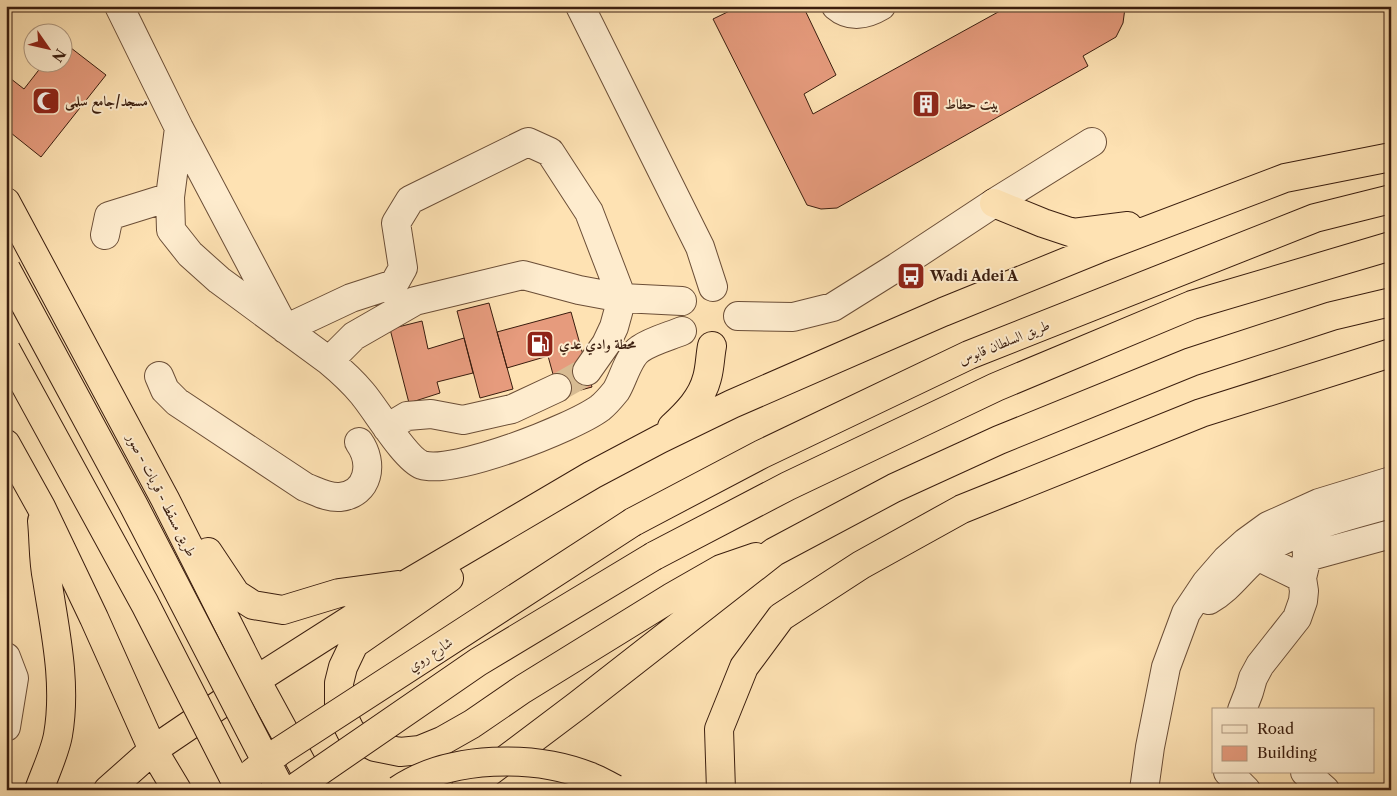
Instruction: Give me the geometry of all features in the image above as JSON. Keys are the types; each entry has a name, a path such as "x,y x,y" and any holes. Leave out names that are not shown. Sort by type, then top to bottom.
{"highway":[{"path":"108,790 153,750 256,680 405,585 592,475 660,439 732,404 943,312 1098,249 1285,178 1391,157"},
{"name":"طريق السلطان قابوس","path":"633,522 762,454 968,355 1315,218 1391,199"},
{"name":"طريق مسقط - قريات - صور","path":"6,202 165,499 256,680 316,790"},
{"path":"994,203 1073,233 1112,229 1186,216"},
{"path":"292,790 478,662 654,556 788,486 996,387 1192,305 1391,246"},
{"path":"6,269 134,506 281,790"},
{"path":"465,790 774,552 894,488 1008,436 1191,362 1332,316 1391,302"},
{"path":"660,439 688,412 696,401 708,378 712,346"},
{"path":"6,350 145,604 240,790"},
{"path":"721,790 718,729 744,668 781,617 861,564 962,509 1192,417 1391,353"},
{"path":"6,444 41,507 94,618 153,750 177,790"},
{"path":"165,499 186,520 236,594 253,606 283,610 339,593 405,585"},
{"path":"39,790 58,737 62,693 57,641 46,578 41,507"},
{"path":"524,516 496,549 447,579 354,644 343,667 339,683 339,708 351,732 375,747 400,752 420,750 442,741 472,724 522,688 720,569 740,561 774,552"},
{"name":"شارع روي","path":"230,790 280,751 633,522"},
{"path":"484,790 534,738"},
{"path":"398,790 434,772 469,763 500,761 559,766 592,777 615,790"}],"street":[{"path":"119,6 180,128 285,329"},
{"path":"580,6 700,247 712,286"},
{"path":"836,6 847,13 858,15 869,13 880,6"},
{"path":"180,128 170,197 171,230 190,254 219,280 329,362 361,392 404,450 421,465 446,467 516,447 546,435 600,408 615,391 639,349 682,331"},
{"path":"285,329 351,298 394,284 403,268 396,223 410,200 528,142 550,152 589,212 622,298 614,327 606,344 587,371"},
{"path":"738,316 794,317 833,307 1092,142"},
{"path":"105,235 109,216 170,197"},
{"path":"329,362 354,336 415,301 523,275 579,290 622,298 682,301"},
{"path":"712,286 722,289 734,302 738,316 737,325 733,333 720,344 705,346 692,341 682,331 678,313 682,301 692,291 712,286"},
{"path":"159,376 165,390 177,402 305,487 328,496 339,497 349,494 358,489 364,480 368,471 368,460 365,450 359,442"},
{"path":"463,420 512,409 557,388"},
{"path":"530,401 546,435"},
{"path":"387,428 407,416 431,414 463,420 516,447"},
{"path":"1247,704 1253,678 1260,664 1297,618 1303,601 1305,556 1351,515 1390,489"},
{"path":"1144,790 1150,747 1166,667 1186,613 1206,583 1226,560 1268,526 1319,503 1390,489"},
{"path":"1257,556 1305,556 1391,534"},
{"path":"1186,613 1219,595 1257,556 1266,550 1305,556"},
{"path":"6,727 10,668"},
{"path":"1222,790 1223,774"},
{"path":"1230,774 1246,790"},
{"path":"1307,774 1326,790"}],"building":[{"name":"بيت حطاط","path":"740,6 803,6 836,75 804,94 813,114 1009,6 1125,6 1125,8 1123,23 1116,37 1083,56 1088,66 837,208 821,209 807,205 713,19"},
{"name":"مسجد/جامع سلمى","path":"72,49 106,75 41,157 6,129 6,119 9,115 6,113 6,75 24,89 37,72 72,72"},
{"path":"489,303 513,389 480,398 457,311"},
{"name":"محطة وادي عدي","path":"571,312 592,387 559,396 548,356 507,368 497,332"},
{"path":"422,321 428,349 464,338 473,373 437,382 440,393 409,403 390,329"}],"tunnel":[{"path":"557,388 587,371"}],"place":[{"name":"مسجد/جامع سلمى","path":"46,101"},
{"name":"بيت حطاط","path":"926,104"},
{"name":"Wadi Adei A","path":"911,276"},
{"name":"محطة وادي عدي","path":"540,344"}]}
